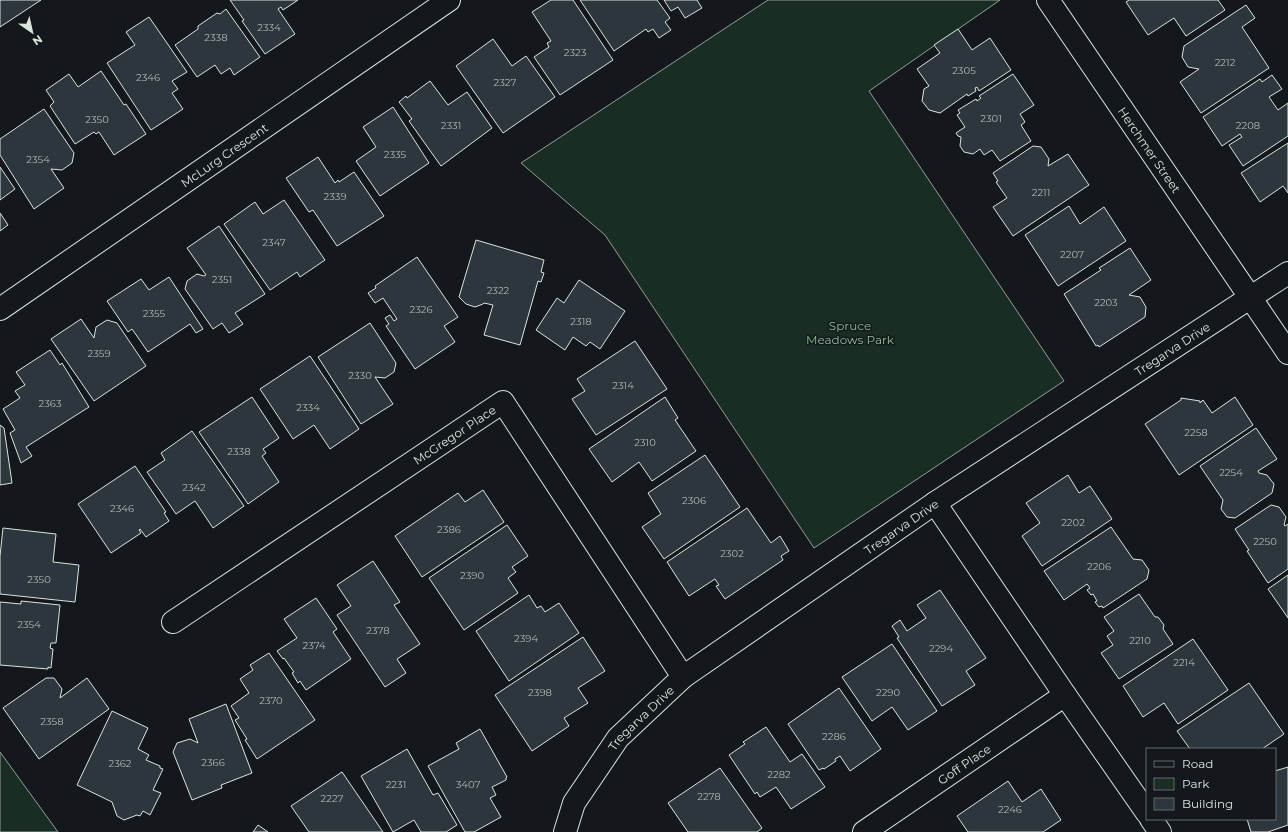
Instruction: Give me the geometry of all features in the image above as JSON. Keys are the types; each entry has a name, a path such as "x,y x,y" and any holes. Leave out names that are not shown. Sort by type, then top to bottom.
{"street":[{"name":"McLurg Crescent","path":"0,309 449,0"},
{"name":"Herchmer Street","path":"1048,0 1288,353"},
{"name":"Tregarva Drive","path":"565,832 574,803 618,738 683,677 935,503 1252,298 1288,273"},
{"name":"McGregor Place","path":"173,622 503,402 683,677"},
{"path":"935,503 1146,812"},
{"name":"Goff Place","path":"864,832 1065,695"},
{"path":"1152,820 1160,832"}],"green space":[{"name":"Spruce Meadows Park","path":"768,0 1000,0 869,91 1064,381 814,548 605,235 521,163"},
{"path":"0,752 58,832 0,832"}],"building":[{"path":"0,0 41,0 0,27"},
{"path":"230,0 298,0 283,10 281,7 278,9 295,34 265,54 242,21 244,20"},
{"path":"551,0 573,0 613,60 560,95 534,57 549,47 547,43 551,41 532,12"},
{"path":"580,0 657,0 670,18 665,22 671,30 659,38 653,29 648,32 646,29 614,51"},
{"path":"664,0 697,0 702,8 685,18 678,7 671,11"},
{"path":"1129,0 1218,0 1225,10 1186,36 1174,18 1148,35 1126,2"},
{"path":"1246,5 1255,18 1242,27 1269,68 1201,113 1180,82 1199,69 1188,67 1182,57 1184,46"},
{"path":"226,9 260,57 234,75 230,68 221,74 215,65 197,77 175,45 198,29 198,26 217,13 220,14"},
{"path":"149,17 187,72 172,81 178,89 172,93 183,109 151,130 107,63 135,45 126,32"},
{"path":"958,29 972,50 990,38 1011,70 979,91 977,87 975,88 976,91 968,96 967,94 940,113 929,110 922,101 924,89 929,86 917,69 940,53 934,45"},
{"path":"493,39 512,66 526,56 555,97 503,133 456,66"},
{"path":"101,71 146,134 114,155 99,132 96,134 94,132 75,144 50,106 54,102 46,90 69,74 78,87"},
{"path":"1013,74 1034,105 1020,114 1025,122 1021,125 1031,141 1000,161 992,150 984,155 980,149 973,154 964,152 960,146 961,137 956,133 965,127 957,115 960,113 958,110 976,99 977,101 981,98 979,96"},
{"path":"1272,75 1282,89 1269,97 1278,110 1288,103 1288,136 1243,166 1229,145 1242,137 1240,134 1222,146 1203,117 1260,79 1262,82"},
{"path":"430,81 448,105 467,92 492,128 441,166 409,121 412,119 399,102"},
{"path":"393,107 429,163 380,196 356,161 376,147 363,127"},
{"path":"44,109 74,153 72,163 62,170 51,169 64,188 34,209 0,155 0,139"},
{"path":"1288,143 1288,193 1283,186 1260,202 1241,173"},
{"path":"1033,146 1041,147 1049,159 1048,166 1068,154 1089,185 1013,236 993,207 1007,198 996,182 998,181 993,173"},
{"path":"318,157 335,183 354,172 384,216 337,246 313,210 309,212 286,178"},
{"path":"0,167 15,189 0,200"},
{"path":"284,200 325,260 300,277 297,272 270,290 224,224 255,202 263,214"},
{"path":"1069,206 1080,224 1104,207 1126,241 1058,286 1025,235"},
{"path":"0,213 8,225 0,231"},
{"path":"219,226 265,294 235,313 243,324 229,333 222,323 213,329 185,289 187,281 197,274 204,276 206,275 187,248"},
{"path":"476,240 544,260 541,272 544,273 541,282 538,281 520,345 484,335 493,305 484,303 475,307 466,304 459,297"},
{"path":"1130,248 1151,280 1129,295 1140,297 1146,307 1145,317 1099,347 1098,345 1096,346 1064,294 1101,270 1099,268"},
{"path":"417,257 458,317 444,326 455,342 415,369 386,326 389,324 385,318 390,315 394,321 397,319 383,298 375,303 368,293 376,288 375,286"},
{"path":"169,277 203,329 196,333 190,324 148,352 132,329 128,332 107,301 141,279 149,290"},
{"path":"579,280 625,311 600,349 590,342 586,346 573,337 565,350 536,330 557,298 564,303"},
{"path":"81,319 94,338 96,327 107,320 117,323 146,366 94,401 51,339"},
{"path":"370,323 396,363 394,372 385,378 375,377 393,404 361,424 318,357"},
{"path":"635,341 667,389 596,435 572,399 585,391 577,379"},
{"path":"50,350 60,365 62,363 89,407 26,447 32,456 21,463 10,433 15,430 3,409 20,398 15,391 25,385 16,372"},
{"path":"310,356 359,429 330,449 314,425 293,439 260,389"},
{"path":"252,397 279,438 263,449 266,453 262,456 279,482 248,504 199,432"},
{"path":"665,397 678,418 675,420 696,451 652,481 639,462 612,482 589,449"},
{"path":"1235,397 1253,425 1179,475 1145,424 1181,400 1181,398 1200,401 1200,403 1203,400 1212,413"},
{"path":"0,425 4,428 12,483 0,485"},
{"path":"1256,428 1277,459 1258,471 1259,473 1267,475 1274,484 1272,493 1235,518 1227,517 1221,509 1223,500 1200,466"},
{"path":"192,431 244,506 213,528 195,501 176,514 147,472 165,460 161,453"},
{"path":"705,455 740,507 664,559 642,527 661,514 648,493"},
{"path":"135,466 166,512 164,513 169,521 146,537 140,529 139,530 141,533 111,553 78,504"},
{"path":"1068,475 1079,493 1090,486 1112,519 1042,566 1022,536 1040,523 1026,503"},
{"path":"483,490 504,522 422,577 395,536 458,493 465,502"},
{"path":"1271,505 1279,507 1286,517 1284,525 1285,526 1288,524 1288,569 1268,583 1247,551 1249,550 1235,529"},
{"path":"747,508 771,543 780,536 789,551 781,556 783,560 725,599 716,586 719,585 715,579 689,596 667,562"},
{"path":"507,525 528,556 512,567 516,572 508,578 518,593 464,630 429,578"},
{"path":"1111,527 1133,559 1142,560 1149,570 1147,579 1103,608 1102,606 1099,607 1095,602 1097,601 1093,594 1091,595 1087,590 1090,588 1087,584 1064,600 1044,571"},
{"path":"3,528 56,534 53,562 79,565 75,602 0,594 0,556"},
{"path":"373,561 400,602 394,605 420,644 397,659 406,673 385,687 337,615 351,606 337,585"},
{"path":"1288,575 1288,618 1268,589"},
{"path":"940,590 986,658 966,671 975,685 942,706 897,638 899,637 892,626 900,620 907,631 926,618 917,605"},
{"path":"1139,594 1155,617 1158,617 1164,625 1163,629 1173,644 1119,679 1101,653 1113,645 1107,636 1114,631 1104,617"},
{"path":"529,595 537,608 541,606 545,612 559,603 579,633 509,681 476,631"},
{"path":"316,598 337,629 333,632 351,659 306,690 300,681 298,683 292,673 294,672 277,651 297,638 284,619"},
{"path":"21,601 60,605 56,643 51,643 50,648 53,649 51,668 0,665 0,602 21,604"},
{"path":"583,637 605,671 578,688 588,703 564,718 569,726 532,751 495,695"},
{"path":"1193,639 1228,690 1178,724 1164,703 1143,717 1123,686"},
{"path":"892,644 937,711 908,730 892,707 872,721 842,677"},
{"path":"269,653 315,720 257,759 235,720 239,718 231,706 249,693 240,679 253,670 250,665"},
{"path":"46,678 54,678 62,689 60,698 87,678 109,709 39,759 3,708"},
{"path":"1249,683 1284,734 1263,748 1189,748 1177,731"},
{"path":"839,688 881,749 850,771 840,756 835,759 836,761 824,769 819,770 788,724"},
{"path":"226,704 252,773 221,785 222,788 192,800 173,752 177,743 190,739 198,743 189,719"},
{"path":"112,711 148,728 138,749 149,755 146,760 160,766 160,768 163,769 153,790 161,793 150,815 143,811 140,816 137,815 124,820 117,816 112,802 77,785"},
{"path":"766,727 790,762 802,754 825,787 791,809 776,787 760,797 757,792 755,794 729,755 745,744 743,742"},
{"path":"480,729 507,777 506,780 492,787 496,795 490,798 501,817 474,832 465,832 428,766 459,749 456,743"},
{"path":"407,749 433,795 438,793 457,825 446,832 421,832 414,820 393,832 361,776"},
{"path":"1288,767 1288,825 1268,832 1251,832 1247,820 1276,820 1276,771"},
{"path":"720,768 762,828 757,832 688,832 668,803"},
{"path":"342,772 383,832 309,832 291,806"},
{"path":"1008,781 1022,802 1041,789 1061,820 1043,832 968,832 957,816"},
{"path":"258,825 268,832 253,832"}]}
